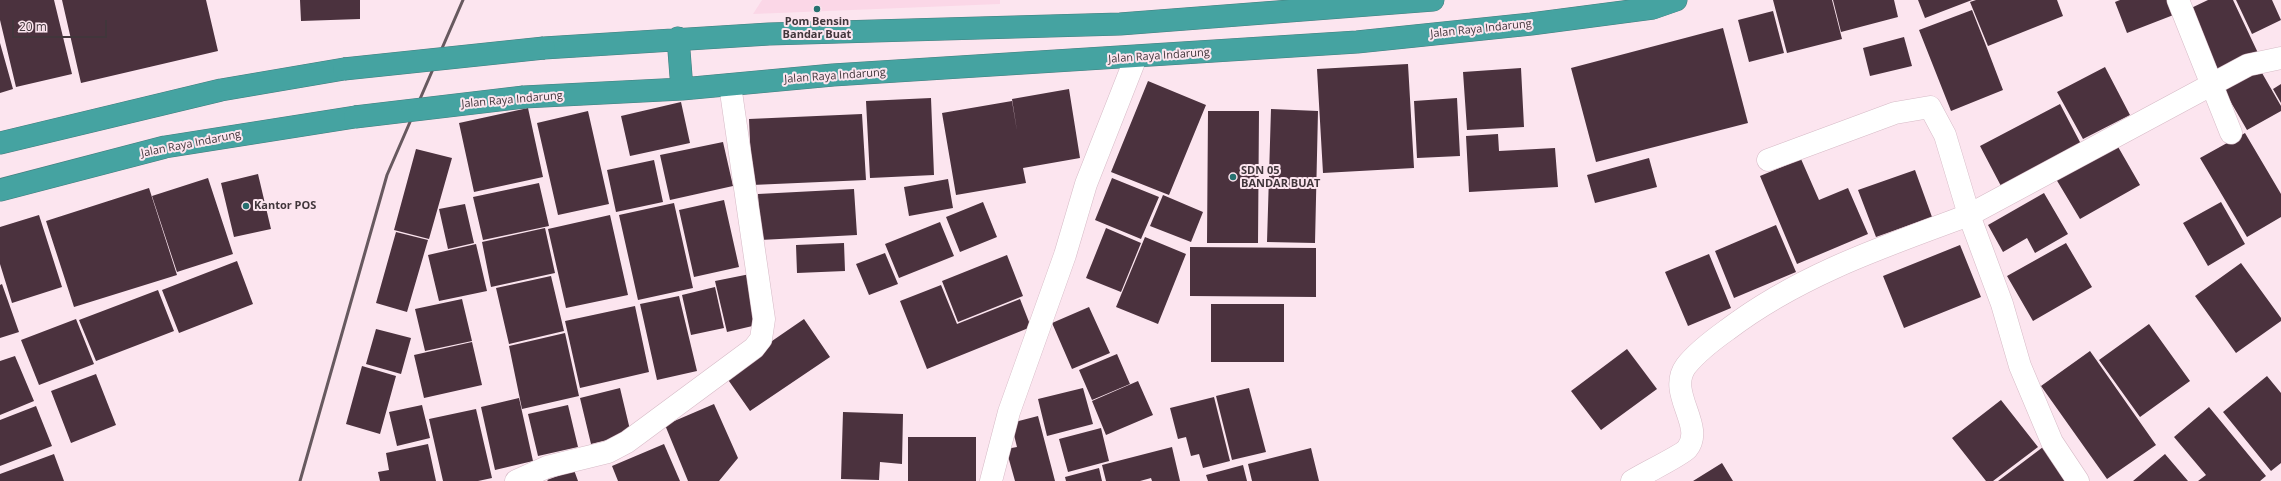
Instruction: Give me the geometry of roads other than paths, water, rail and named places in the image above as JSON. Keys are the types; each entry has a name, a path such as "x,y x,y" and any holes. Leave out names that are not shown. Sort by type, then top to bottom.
{"highway":[{"path":"0,142 221,90 344,70 544,48 678,38 769,34 1120,24 1433,0"},
{"name":"Jalan Raya Indarung","path":"0,190 166,147 354,117 524,97 682,89 833,75 1136,57 1400,38 1653,8 1676,0"},
{"path":"678,38 682,89"}],"street":[{"path":"2178,0 2231,133"},
{"path":"991,481 1009,412 1065,255 1086,184 1136,57"},
{"path":"1632,481 1686,450 1693,439 1691,425 1679,387 1686,367 1713,340 1740,319 1796,284 1883,247 1968,215 2248,65 2281,58"},
{"path":"516,481 547,467 608,452 627,442 754,348 761,339 764,319 730,85"},
{"path":"1768,160 1895,113 1930,107 1945,135 1968,215 2002,304 2020,366 2052,442 2078,481"}],"railway":[{"path":"300,481 387,175 463,0"}],"place":[{"name":"Pom Bensin Bandar Buat","path":"817,9"},
{"name":"SDN 05 BANDAR BUAT","path":"1233,177"},
{"name":"Kantor POS","path":"246,206"}]}
